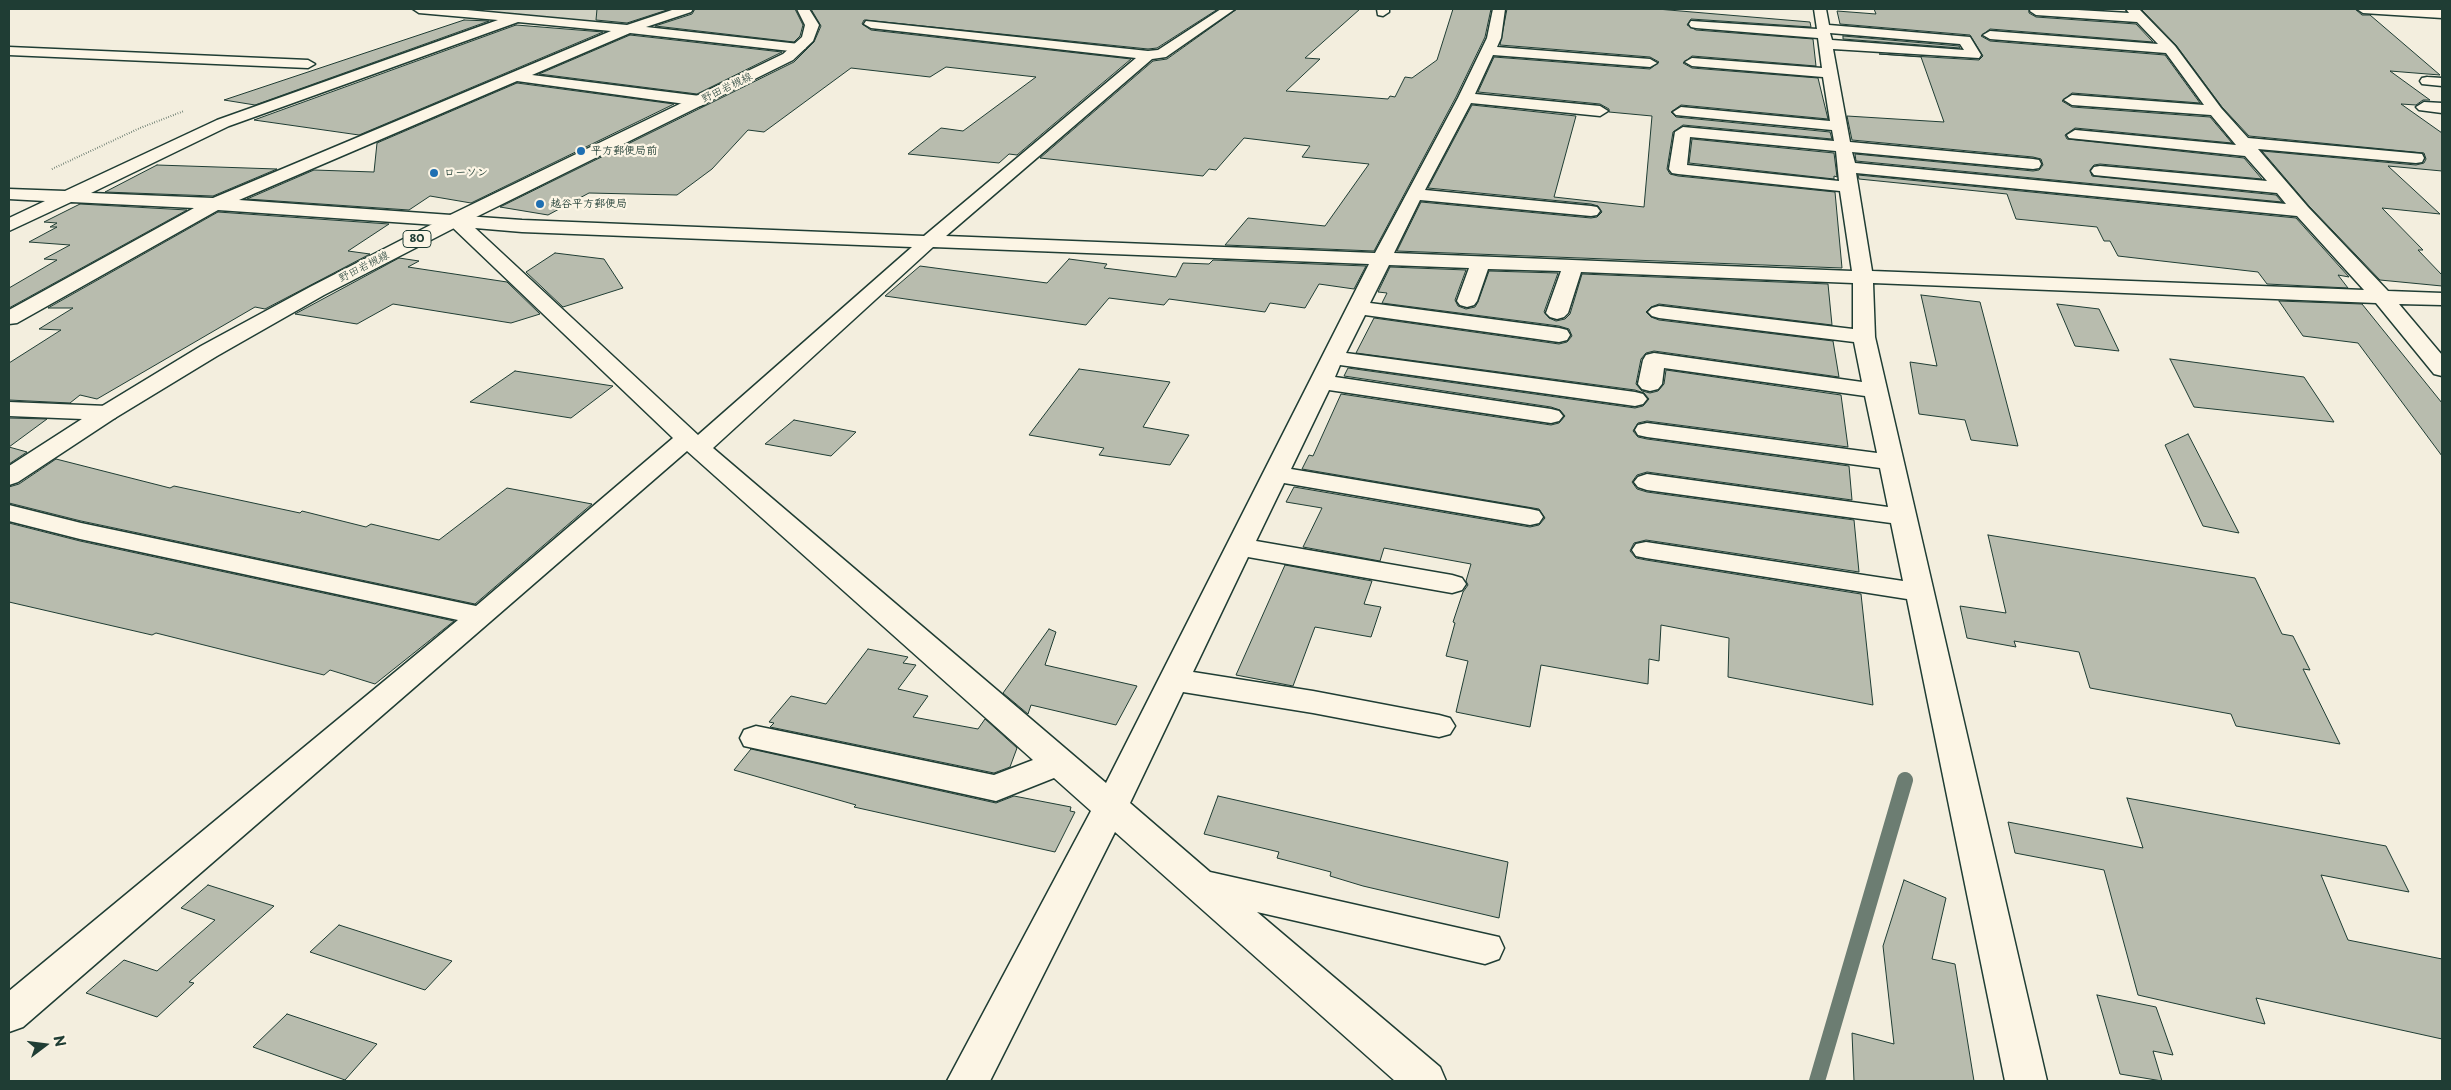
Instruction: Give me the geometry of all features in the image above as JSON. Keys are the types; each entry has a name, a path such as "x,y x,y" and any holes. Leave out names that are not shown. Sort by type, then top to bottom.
{"street":[{"path":"419,9 799,48"},
{"path":"9,318 215,204 628,29 687,9"},
{"name":"野田岩槻線","path":"9,477 107,413 309,295 455,220 507,190 777,64 799,48 808,38 812,25 803,9"},
{"path":"871,24 1161,54 1230,9"},
{"path":"968,1081 1110,808 1335,358 1414,194 1466,98 1494,38 1499,9"},
{"path":"2363,9 2442,14"},
{"path":"2036,11 2137,13 2170,49 2216,111 2302,211 2382,297 2442,369"},
{"path":"9,225 223,123 515,19"},
{"path":"1696,24 1823,35 1974,55 1965,40 1823,35"},
{"path":"1823,35 1964,27"},
{"path":"1990,34 2170,49"},
{"path":"1823,35 1834,106 1847,167 1848,187 1863,277 1864,337 2026,1081"},
{"path":"1487,50 1650,63"},
{"path":"9,51 308,64"},
{"path":"9,1015 482,616 693,442 1148,54"},
{"path":"1692,62 1830,73"},
{"path":"516,76 700,101"},
{"path":"1466,98 1600,111"},
{"path":"2072,100 2216,111"},
{"path":"1816,104 1834,106"},
{"path":"2424,107 2442,108"},
{"path":"1681,112 1838,126"},
{"path":"1848,187 1678,169 1683,132 2033,164"},
{"path":"2074,135 2416,158"},
{"path":"1771,140 1774,179"},
{"path":"1847,167 2302,211"},
{"path":"2100,171 2282,188"},
{"path":"9,194 351,211 522,226 927,243 2442,299"},
{"path":"1414,194 1591,212"},
{"path":"455,220 693,442 1425,1081"},
{"path":"1467,302 1480,264"},
{"path":"1557,313 1574,267"},
{"path":"1359,308 1558,335"},
{"path":"1659,312 1864,337"},
{"path":"1335,358 1642,392 1654,360 1876,391"},
{"path":"1322,382 1551,416"},
{"path":"9,409 107,413"},
{"path":"1647,430 1891,462"},
{"path":"1277,474 1530,517"},
{"path":"1647,482 1903,517"},
{"path":"9,513 90,533 482,616"},
{"path":"1241,547 1452,584"},
{"path":"1646,550 1919,592"},
{"path":"1174,680 1312,702 1438,726"},
{"path":"756,738 996,788 1058,762"},
{"path":"1196,883 1485,948"}],"shaded area":[{"path":"492,9 678,9 633,24 619,26 479,13"}],"building":[{"path":"597,9 670,9 627,23 596,20"},
{"path":"695,9 795,9 803,25 800,36 794,42 655,26 692,14"},
{"path":"811,9 1218,9 1157,48 1148,49 864,20 862,24 871,30 1131,59 1017,155 1009,154 999,163 908,154 941,128 963,131 1036,77 946,67 930,77 851,68 764,132 748,130 712,169 677,195 589,193 548,215 500,207 794,62 814,42 821,26"},
{"path":"1237,9 1360,9 1305,58 1320,59 1286,91 1388,99 1390,96 1395,97 1405,77 1412,78 1437,60 1453,9 1491,9 1485,37 1456,97 1374,251 1225,245 1248,218 1325,226 1369,164 1302,157 1310,146 1244,138 1216,170 1209,169 1203,176 1040,158 1153,61 1167,59"},
{"path":"1507,9 1657,9 1810,22 1811,27 1691,19 1687,25 1696,30 1813,39 1816,66 1692,56 1683,63 1692,68 1818,78 1828,119 1681,105 1671,112 1676,117 1830,132 1832,139 1683,125 1673,132 1667,169 1670,174 1678,176 1835,192 1842,268 1397,251 1421,202 1591,218 1597,217 1602,212 1598,206 1591,204 1428,188 1472,105 1576,116 1554,197 1644,207 1652,116 1609,112 1609,109 1600,104 1478,92 1494,57 1650,69 1659,62 1650,57 1500,45"},
{"path":"1874,9 2029,9 2029,13 2036,17 2136,24 2153,42 1990,29 1981,36 1990,41 2165,55 2200,103 2072,93 2062,101 2072,107 2210,117 2232,143 2075,128 2065,135 2067,139 2244,158 2262,179 2100,164 2094,165 2090,170 2092,176 2276,195 2282,202 1856,161 1855,154 2033,171 2039,170 2043,165 2041,159 2033,157 1852,140 1847,116 1944,122 1921,57 1879,54 1979,60 1983,56 1970,35 1840,24 1837,11 1876,14"},
{"path":"2141,9 2355,9 2362,15 2370,15 2440,75 2390,71 2430,100 2423,100 2416,105 2401,104 2442,133 2442,171 2388,166 2440,214 2382,208 2423,250 2418,250 2442,275 2442,286 2380,280 2309,206 2262,151 2416,165 2424,163 2426,159 2424,153 2249,136 2222,107 2176,45"},
{"path":"464,20 489,21 255,105 224,100"},
{"path":"516,25 603,32 359,135 254,120"},
{"path":"630,35 782,52 697,94 539,74"},
{"path":"1843,36 1959,46 1960,48 1843,39"},
{"path":"517,83 674,104 471,203 430,196 409,210 247,199 314,170 374,172 377,143"},
{"path":"1692,139 1834,153 1837,177 1834,176 1834,179 1689,163"},
{"path":"157,165 277,169 213,196 105,192"},
{"path":"1858,175 2296,218 2349,277 2338,275 2348,288 2267,284 2258,272 2118,256 2110,241 2104,241 2097,227 2016,219 2007,194 1859,179"},
{"path":"80,204 187,210 9,308 9,288 57,260 44,259 70,245 29,242 57,227 50,227 57,223 44,222"},
{"path":"218,212 389,224 348,251 370,254 265,309 255,307 97,399 80,395 70,403 9,400 9,363 61,330 39,329 73,308 48,308"},
{"path":"555,253 604,259 623,288 563,307 526,272"},
{"path":"399,258 419,261 408,267 507,282 540,314 511,323 393,304 357,324 295,314"},
{"path":"1069,259 1107,264 1104,268 1176,277 1183,263 1209,264 1213,260 1366,266 1354,289 1319,284 1305,308 1270,303 1265,312 1169,299 1164,305 1109,298 1086,325 885,296 920,266 1047,283"},
{"path":"1390,267 1466,270 1455,300 1458,306 1466,309 1475,307 1489,271 1558,273 1544,312 1549,318 1556,321 1565,319 1570,314 1582,274 1828,284 1832,325 1659,304 1651,307 1646,312 1651,317 1659,320 1833,341 1839,377 1654,351 1646,353 1641,359 1636,384 1642,391 1650,393 1658,391 1664,384 1666,370 1841,395 1848,447 1647,421 1638,423 1633,431 1638,437 1647,439 1849,466 1852,500 1647,472 1637,475 1632,482 1637,489 1647,492 1854,520 1859,572 1646,540 1634,543 1630,551 1636,558 1646,560 1861,594 1873,705 1728,677 1729,638 1661,625 1659,661 1649,659 1648,684 1541,665 1530,727 1456,712 1468,661 1446,656 1455,623 1453,622 1463,592 1468,585 1466,581 1471,564 1384,548 1380,561 1303,547 1322,508 1286,502 1294,487 1530,527 1539,525 1545,518 1539,509 1302,469 1309,455 1313,456 1341,394 1551,425 1559,423 1565,416 1560,410 1551,407 1344,376 1348,368 1635,408 1643,406 1649,399 1644,393 1635,390 1356,353 1374,318 1559,344 1567,342 1572,336 1569,329 1559,326 1382,303 1387,293 1378,292"},
{"path":"1921,295 1980,302 2018,446 1971,440 1965,420 1919,414 1910,362 1937,366"},
{"path":"2279,301 2362,304 2442,403 2442,456 2358,343 2303,336"},
{"path":"2057,304 2099,309 2119,351 2075,346"},
{"path":"2170,359 2304,377 2334,422 2194,407"},
{"path":"1079,369 1170,382 1143,427 1189,435 1170,465 1099,455 1104,448 1029,435"},
{"path":"515,371 613,386 571,418 470,402"},
{"path":"9,418 47,419 9,447"},
{"path":"794,420 856,432 831,456 765,444"},
{"path":"2188,434 2239,533 2203,526 2165,445"},
{"path":"9,447 27,452 9,464"},
{"path":"56,459 170,488 174,486 300,513 302,511 366,527 371,524 439,540 507,488 592,504 475,604 81,521 9,503 9,487 19,484"},
{"path":"9,523 80,541 454,621 375,684 330,670 324,675 156,633 152,635 9,602"},
{"path":"1988,535 2255,578 2282,634 2293,636 2310,670 2303,669 2340,744 2236,726 2231,714 2090,688 2079,652 2014,641 2016,647 1967,638 1960,606 2006,613"},
{"path":"1285,565 1372,581 1364,604 1381,607 1371,637 1315,627 1293,686 1236,675"},
{"path":"1049,629 1056,632 1045,665 1137,686 1116,725 1031,705 1028,714 1003,693"},
{"path":"868,649 908,657 903,663 916,665 898,689 928,696 913,717 978,729 985,719 1017,748 1010,767 994,773 770,727 774,723 769,722 791,696 826,704"},
{"path":"751,749 996,803 1014,796 1071,807 1070,811 1075,812 1055,852 854,807 856,805 734,770"},
{"path":"1218,796 1508,862 1499,918 1363,886 1330,876 1331,872 1277,858 1279,852 1204,834"},
{"path":"2127,798 2386,846 2409,892 2321,875 2348,940 2442,959 2442,1039 2256,998 2265,1024 2138,995 2104,870 2015,853 2008,822 2143,848"},
{"path":"1904,880 1946,898 1932,959 1955,964 1974,1081 1854,1081 1852,1033 1894,1044 1883,946"},
{"path":"208,885 274,906 189,982 194,983 157,1017 86,993 124,960 157,971 215,920 181,908"},
{"path":"339,925 452,961 425,990 310,952"},
{"path":"2097,995 2156,1007 2173,1055 2153,1051 2162,1081 2120,1074"},
{"path":"287,1014 377,1044 345,1080 253,1047"}],"waterway":[{"path":"1817,1081 1905,780"}],"place":[{"name":"平方郵便局前","path":"581,151"},
{"name":"ローソン","path":"434,173"},
{"name":"越谷平方郵便局","path":"540,204"}]}
